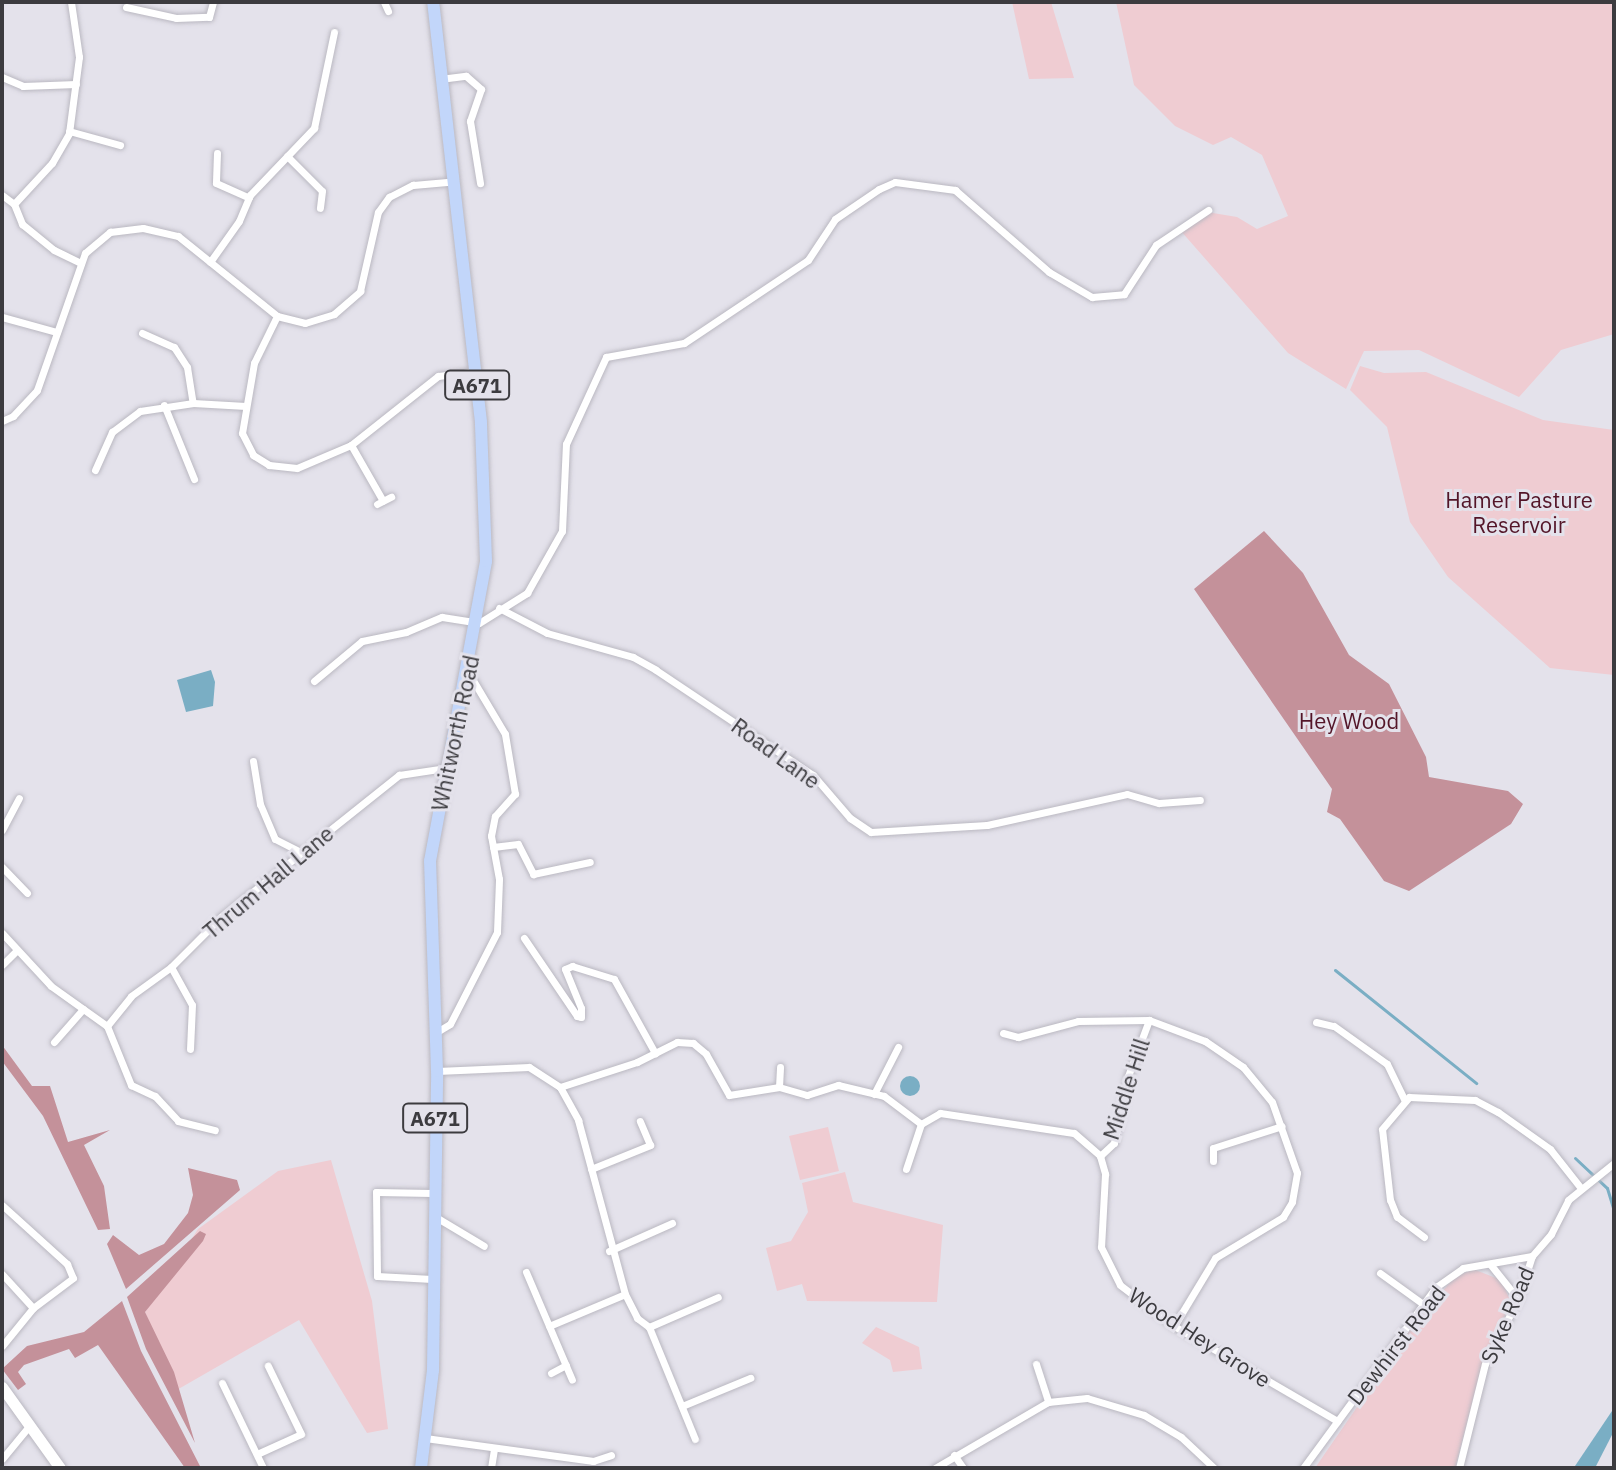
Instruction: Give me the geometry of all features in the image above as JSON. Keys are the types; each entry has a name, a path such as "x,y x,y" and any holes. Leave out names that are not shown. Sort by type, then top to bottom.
{"main road":[{"name":"Whitworth Road","path":"421,1468 433,1370 432,1193 437,1071 430,861 446,768 479,623 486,561 476,371 460,264 460,218 450,182 433,2"}],"street":[{"path":"14,204 52,163 69,131 79,57 71,2"},
{"path":"126,7 176,18 209,17 213,2"},
{"path":"384,2 388,11"},
{"path":"210,262 239,221 249,198 314,128 334,32"},
{"path":"440,79 466,76 481,89 470,121 480,183"},
{"path":"2,77 23,86 76,84"},
{"path":"69,131 120,145"},
{"path":"217,153 216,183 249,198"},
{"path":"287,156 322,191 320,208"},
{"path":"2,421 13,416 37,390 85,253 110,232 143,228 178,236 277,316 305,323 334,314 360,291 378,212 389,197 413,185 450,182"},
{"path":"314,681 362,641 406,632 442,617 479,623 527,593 562,531 566,444 606,357 684,343 808,260 835,219 879,189 895,182 955,190 979,207 1004,237 1092,297 1124,294 1156,245 1208,210"},
{"path":"2,195 14,204 22,224 54,250 81,263"},
{"path":"277,316 254,363 242,433 253,455 269,465 297,468 351,445 438,376 476,371"},
{"path":"2,317 57,332"},
{"path":"142,333 174,347 187,367 193,403"},
{"path":"95,470 112,432 140,411 193,403 246,406"},
{"path":"164,405 194,479"},
{"path":"351,445 383,500"},
{"name":"Road Lane","path":"499,608 547,633 633,657 656,670 795,761 871,832 987,825 1127,794 1159,803 1200,800"},
{"path":"435,1033 450,1024 497,932 499,879 493,847 495,816 515,794 508,742 468,672"},
{"path":"253,761 260,804 275,839 301,852"},
{"name":"Thrum Hall Lane","path":"107,1026 131,996 171,967 221,917 399,775 446,768"},
{"path":"2,830 19,798"},
{"path":"493,847 518,844 533,874 590,862"},
{"path":"2,867 27,893"},
{"path":"2,933 83,1009 107,1026 131,1085 155,1096 178,1121 207,1120 215,1130"},
{"path":"524,938 577,1016 581,1017 581,1008 565,978 565,969 572,966 614,979 655,1053"},
{"path":"2,965 17,950"},
{"path":"171,967 192,1005 190,1049"},
{"path":"54,1042 83,1009"},
{"path":"1003,1033 1018,1037 1078,1021 1149,1020 1205,1041 1243,1067 1272,1102 1297,1173 1292,1202 1283,1217 1215,1258 1174,1326"},
{"name":"Middle Hill","path":"1100,1156 1114,1143 1128,1076 1149,1020"},
{"path":"1316,1022 1334,1026 1387,1064 1405,1101"},
{"path":"560,1087 677,1042 693,1043 706,1054 729,1095 779,1087 803,1094 838,1085 874,1094 921,1124"},
{"path":"874,1094 898,1047"},
{"path":"437,1071 529,1067 560,1087 578,1120 609,1251 625,1294 637,1318 649,1327 695,1439"},
{"path":"779,1087 780,1067"},
{"path":"1424,1237 1397,1217 1390,1200 1382,1129 1405,1101 1447,1097 1487,1106 1550,1149 1580,1187"},
{"path":"906,1169 921,1124 940,1113 1074,1133 1100,1156"},
{"path":"591,1169 650,1145 640,1121"},
{"path":"1213,1161 1213,1148 1282,1126"},
{"name":"Wood Hey Grove","path":"1100,1156 1105,1174 1101,1247 1120,1285 1174,1326 1337,1421"},
{"path":"1532,1256 1580,1187 1614,1163"},
{"path":"432,1193 376,1192 377,1276 432,1279"},
{"path":"2,1205 67,1264 73,1278 33,1308 2,1346"},
{"path":"432,1215 484,1246"},
{"path":"609,1251 672,1223"},
{"name":"Dewhirst Road","path":"1303,1468 1436,1287 1463,1268 1532,1256"},
{"name":"Syke Road","path":"1459,1468 1485,1364 1518,1299 1532,1256"},
{"path":"1490,1264 1518,1299"},
{"path":"526,1272 572,1380"},
{"path":"1380,1273 1423,1304"},
{"path":"2,1274 33,1308"},
{"path":"549,1326 625,1294"},
{"path":"649,1327 718,1297"},
{"path":"1036,1364 1048,1402"},
{"path":"551,1373 566,1365"},
{"path":"257,1454 301,1434 268,1366"},
{"path":"682,1406 750,1378"},
{"path":"222,1383 263,1468"},
{"path":"2,1387 60,1468"},
{"path":"935,1468 1048,1402 1087,1398 1132,1410 1181,1437 1211,1465"},
{"path":"2,1459 30,1425"},
{"path":"425,1438 593,1461 611,1455"},
{"path":"491,1468 494,1448"},
{"path":"954,1455 963,1468"},
{"path":"1199,1468 1211,1465"}],"green space":[{"path":"1012,2 1051,2 1074,78 1029,79"},
{"path":"1116,2 1614,2 1614,334 1561,350 1519,397 1419,350 1364,351 1346,389 1288,353 1180,230 1207,212 1237,217 1257,229 1288,216 1262,155 1231,137 1213,145 1175,126 1134,85"},
{"name":"Hamer Pasture Reservoir","path":"1360,366 1384,373 1426,372 1543,420 1614,430 1614,675 1550,668 1448,577 1410,522 1387,427 1350,390"},
{"name":"Hey Wood","path":"1264,531 1303,573 1349,655 1389,684 1426,757 1429,777 1508,791 1523,804 1511,824 1409,891 1384,881 1340,819 1327,812 1332,789 1194,589"},
{"path":"2,1045 32,1086 50,1086 68,1142 110,1130 84,1145 104,1186 110,1229 98,1230 43,1116 2,1061"},
{"path":"828,1127 839,1171 800,1180 789,1136"},
{"path":"331,1160 372,1301 388,1429 367,1433 299,1320 175,1391 145,1312 198,1229 278,1171"},
{"path":"188,1168 237,1180 240,1190 126,1289 107,1244 113,1235 139,1255 164,1244 188,1213 193,1195"},
{"path":"845,1172 853,1202 943,1225 937,1302 807,1301 802,1284 777,1291 766,1248 791,1241 808,1212 802,1183"},
{"path":"200,1231 206,1234 203,1241 145,1312 174,1372 195,1443 146,1349 127,1297"},
{"path":"1473,1269 1501,1280 1511,1302 1482,1366 1455,1468 1315,1468 1417,1320 1454,1278"},
{"path":"122,1301 141,1351 201,1468 185,1468 98,1345 75,1358 69,1349 24,1365 18,1372 26,1384 18,1390 2,1369 27,1346 84,1332"},
{"path":"876,1327 919,1347 922,1369 893,1372 890,1360 862,1343"}],"water":[{"path":"211,670 215,682 213,706 186,712 177,680"},
{"path":"910,1076 917,1079 920,1086 917,1093 910,1096 903,1093 900,1086 903,1079"},
{"path":"1614,1408 1614,1431 1595,1468 1575,1466"}],"waterway":[{"path":"1335,970 1476,1083"},
{"path":"1575,1158 1607,1188 1614,1211"}]}
